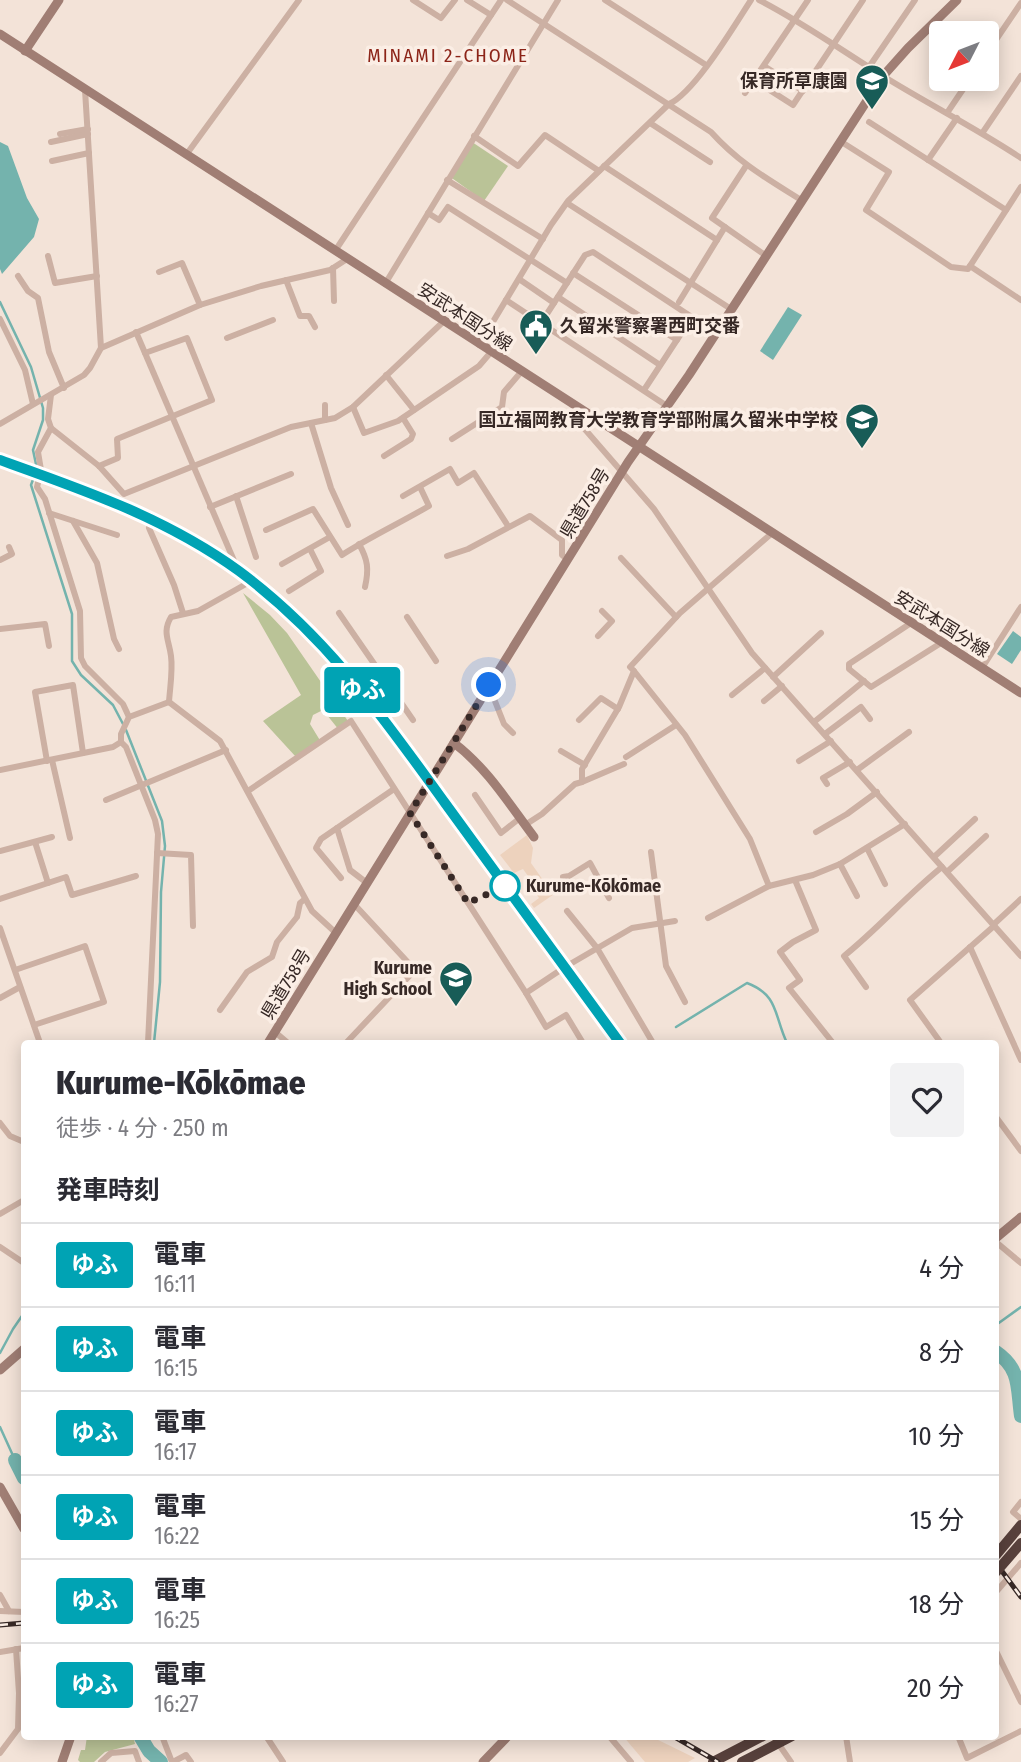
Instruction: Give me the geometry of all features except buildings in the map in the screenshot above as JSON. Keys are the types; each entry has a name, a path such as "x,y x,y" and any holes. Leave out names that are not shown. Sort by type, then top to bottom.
{"highway":[{"path":"999,1551 1021,1525"},
{"path":"999,1569 1021,1543"},
{"path":"713,1762 756,1740"},
{"path":"742,1762 776,1740"}],"main road":[{"path":"25,51 59,0"},
{"name":"県道758号","path":"270,1040 622,472 801,200 883,76 957,0"},
{"name":"安武本国分線","path":"0,34 1021,693"},
{"path":"454,743 474,758 491,777 534,837"},
{"path":"999,1237 1021,1216"},
{"path":"0,1370 21,1352"},
{"path":"0,1488 21,1521"},
{"path":"66,1760 70,1740"},
{"path":"483,1762 504,1740"}],"street":[{"path":"186,155 299,0"},
{"path":"413,0 441,18 455,0"},
{"path":"467,0 491,15"},
{"path":"335,251 501,0"},
{"path":"508,0 670,104 710,132 746,166 801,200"},
{"path":"384,284 558,0"},
{"path":"605,0 706,65"},
{"path":"479,345 567,203 670,104 680,99 751,0"},
{"path":"759,0 796,19 883,76 983,132 1021,158"},
{"path":"746,93 808,0"},
{"path":"754,80 793,105 863,0"},
{"path":"869,66 915,0"},
{"path":"999,35 1021,2"},
{"path":"764,66 803,91"},
{"path":"983,132 1021,76"},
{"path":"0,424 64,388 90,368 101,348 85,90"},
{"path":"947,113 962,91"},
{"path":"928,160 957,118"},
{"path":"869,122 1006,210"},
{"path":"650,123 710,162"},
{"path":"60,134 88,132"},
{"path":"51,142 88,132"},
{"path":"474,136 518,166 545,135 717,240"},
{"path":"840,141 889,172 866,210 951,267 968,269 1021,187"},
{"path":"52,162 89,153"},
{"path":"746,166 712,218 765,255"},
{"path":"447,180 543,239"},
{"path":"567,203 731,309"},
{"path":"428,213 439,220 448,207 567,283"},
{"path":"679,302 726,227"},
{"path":"541,323 586,255 593,252 716,332"},
{"path":"48,256 55,283 97,276"},
{"path":"101,348 200,305 333,268 347,259"},
{"path":"159,272 182,263 200,305"},
{"path":"970,266 1021,300"},
{"path":"333,268 334,301"},
{"path":"573,273 677,340"},
{"path":"18,276 28,291 38,298 49,352 64,388"},
{"path":"519,279 660,365"},
{"path":"286,280 300,316 309,316 315,327"},
{"path":"506,300 667,406"},
{"path":"644,390 692,317"},
{"path":"0,319 24,370 33,404"},
{"path":"227,338 273,320"},
{"path":"51,395 48,419 51,428 99,466 124,494 291,427 335,418 353,407 443,322"},
{"path":"136,332 238,570"},
{"path":"99,466 118,458 117,439 212,400 187,338 145,353"},
{"path":"353,407 364,433 402,418 479,366 491,352"},
{"path":"452,439 502,407 504,392 521,372"},
{"path":"386,375 414,410"},
{"path":"325,405 325,420"},
{"path":"575,406 576,419 654,509 752,653 1021,956"},
{"path":"384,456 411,439 413,433 402,418"},
{"path":"311,423 331,488 348,525"},
{"path":"51,428 38,452 41,470 37,487 45,499 80,611 81,658 85,666 123,704 129,717"},
{"path":"403,496 450,469 458,483 474,472 509,526"},
{"path":"210,507 291,474"},
{"path":"266,530 313,509 342,555 429,506 420,486"},
{"path":"236,496 256,557"},
{"path":"49,513 117,536"},
{"path":"447,556 468,549 530,516 562,540 562,555 568,560"},
{"path":"74,521 97,563 114,639 119,649"},
{"path":"149,528 183,613"},
{"path":"769,886 750,839 676,725 630,667 676,617 771,534"},
{"path":"282,564 330,537"},
{"path":"359,544 367,557 365,587"},
{"path":"0,560 12,554 9,547"},
{"path":"289,591 321,571 310,549"},
{"path":"621,558 676,617"},
{"path":"169,702 171,655 166,639 166,626 171,617 198,611 246,584"},
{"path":"982,668 1021,607"},
{"path":"598,636 612,621 602,611"},
{"path":"339,613 413,720"},
{"path":"407,617 436,661"},
{"path":"911,623 849,664 849,669 871,687 942,643"},
{"path":"0,629 45,624 49,646"},
{"path":"773,677 821,633"},
{"path":"732,695 765,667"},
{"path":"582,782 582,769 618,709 634,671"},
{"path":"814,722 864,681"},
{"path":"70,838 35,692 73,685 83,753"},
{"path":"489,685 504,724 513,733"},
{"path":"764,701 782,686"},
{"path":"579,720 601,698 618,709"},
{"path":"149,1040 158,834 142,786 126,747 121,742 121,734 129,717 169,702"},
{"path":"169,702 220,741 312,911 336,933"},
{"path":"825,734 861,707 870,719"},
{"path":"248,791 351,720 546,1027 566,1015 581,1040"},
{"path":"475,795 501,833 542,814 575,783 625,760 676,725"},
{"path":"857,770 909,732"},
{"path":"799,761 831,741"},
{"path":"0,771 113,747 121,742"},
{"path":"106,800 226,750"},
{"path":"561,751 584,765"},
{"path":"827,785 823,778 850,762"},
{"path":"341,878 316,848 321,839 394,789"},
{"path":"816,832 877,792"},
{"path":"933,857 975,819"},
{"path":"708,918 769,886 840,864 905,824"},
{"path":"337,828 350,870 367,883"},
{"path":"866,987 844,956 872,934 911,892 986,836"},
{"path":"0,851 52,837"},
{"path":"35,842 48,883"},
{"path":"866,848 885,884"},
{"path":"651,852 666,966 685,1002"},
{"path":"157,853 191,855 192,926"},
{"path":"563,877 590,863 609,898"},
{"path":"840,864 857,896"},
{"path":"0,899 66,877 72,895 136,876"},
{"path":"795,880 816,930 780,952 800,980 789,988 831,1040"},
{"path":"220,1010 247,972 272,957 277,942 297,917 300,903 305,899"},
{"path":"940,1040 910,1000 1021,900"},
{"path":"349,1040 415,970 354,904"},
{"path":"567,911 597,948 651,1040"},
{"path":"526,993 632,928 675,921"},
{"path":"0,928 39,1040"},
{"path":"15,970 85,946 104,1002 34,1025"},
{"path":"970,947 1021,1060"},
{"path":"0,998 20,987"},
{"path":"275,1032 284,1040"},
{"path":"999,1121 1021,1151"},
{"path":"0,1123 10,1136 21,1141"},
{"path":"0,1214 21,1202"},
{"path":"999,1243 1021,1263"},
{"path":"0,1247 21,1261"},
{"path":"1021,1502 1013,1512 1021,1519"},
{"path":"999,1589 1021,1563"},
{"path":"0,1595 9,1611"},
{"path":"0,1611 21,1612"},
{"path":"0,1652 21,1648"},
{"path":"0,1753 18,1729 16,1649"},
{"path":"999,1657 1021,1702"},
{"path":"960,1740 967,1758 1021,1731"},
{"path":"164,1740 173,1762 186,1755 191,1762"},
{"path":"268,1740 283,1762"},
{"path":"612,1740 631,1762"},
{"path":"776,1740 791,1762"},
{"path":"847,1740 850,1762"},
{"path":"101,1762 111,1753 135,1751 139,1762"}],"green space":[{"path":"472,142 508,166 484,201 449,176"},
{"path":"243,593 287,633 350,724 339,730 323,710 313,715 310,724 321,742 296,757 263,721 301,695"},
{"path":"86,1740 134,1740 135,1744 105,1752 94,1762 80,1762 78,1760 81,1750 85,1750"}],"shaded area":[{"path":"527,835 533,848 531,863 550,890 557,892 534,908 531,904 539,898 532,888 533,883 523,869 514,873 500,855"},
{"path":"626,1740 658,1740 695,1758 688,1762 645,1762"}],"water":[{"path":"0,142 8,146 27,198 39,219 34,237 2,274 0,269"},
{"path":"788,307 802,315 773,360 760,351"},
{"path":"1013,631 1021,637 1021,650 1012,664 997,654"}],"waterway":[{"path":"0,302 31,367 43,408 43,420 33,450 37,469 31,485 72,614 72,661 81,675 113,705 123,724"},
{"path":"126,730 162,821 165,846 161,892 160,982 154,1040"},
{"path":"676,1027 747,983 770,1000 786,1040"},
{"path":"999,1323 1021,1307"},
{"path":"0,1353 21,1317"},
{"path":"999,1354 1014,1372 1021,1416"},
{"path":"0,1427 15,1460"},
{"path":"15,1460 21,1472"},
{"path":"142,1740 161,1762"}],"railway":[{"path":"0,460 93,494 183,536 239,571 302,624 380,714 618,1040"},
{"path":"999,1567 1021,1597"},
{"path":"0,1625 21,1623"},
{"path":"680,1740 718,1762"}],"train":[{"name":"ゆふ","path":"0,460 85,490 146,515 180,533 238,570 312,632 373,704 618,1040"}],"place":[{"name":"保育所草康園","path":"872,111"},
{"name":"久留米警察署西町交番","path":"536,356"},
{"name":"国立福岡教育大学教育学部附属久留米中学校","path":"862,450"},
{"name":"Kurume-Kōkōmae","path":"505,886"},
{"name":"Kurume High School","path":"456,1008"}],"district":[{"name":"MINAMI 2-CHOME","path":"448,55"}],"route":[{"path":"489,685 410,813 468,903 505,886"}]}
